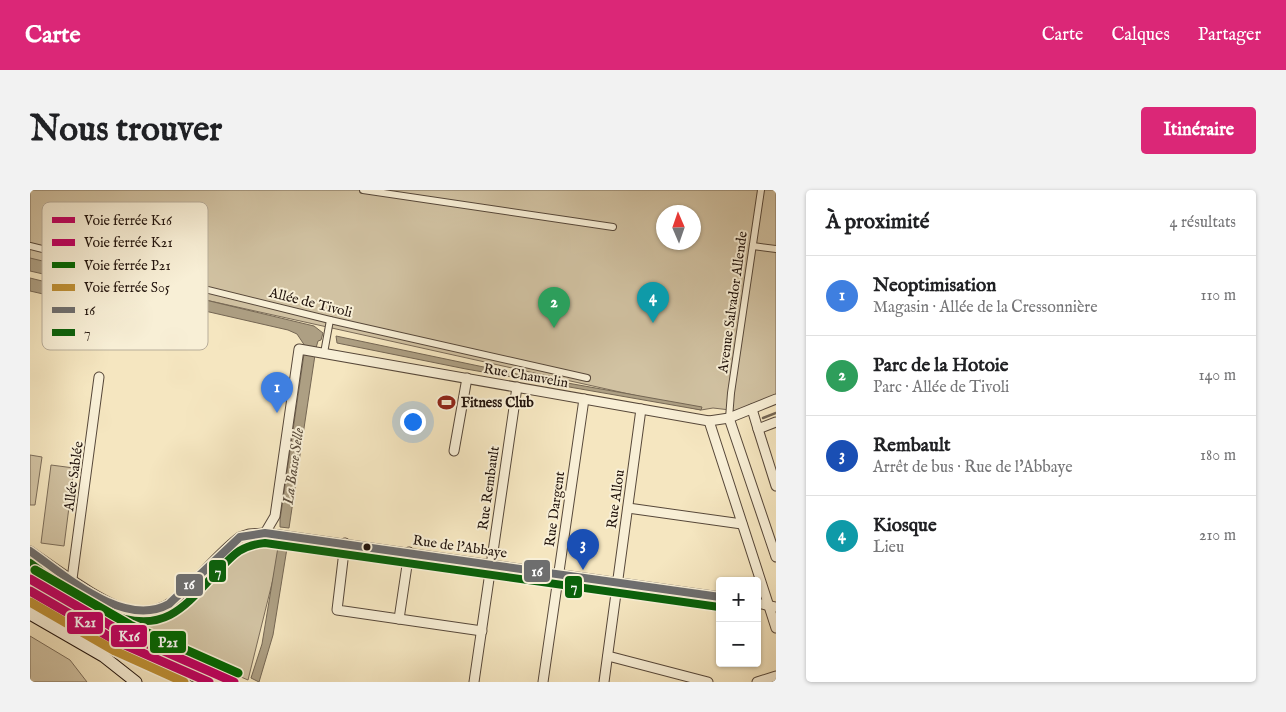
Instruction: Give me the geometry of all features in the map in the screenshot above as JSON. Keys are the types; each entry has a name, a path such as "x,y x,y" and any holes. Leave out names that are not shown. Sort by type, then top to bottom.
{"main road":[{"path":"30,614 103,656 136,682"}],"street":[{"path":"362,190 613,226"},
{"name":"Avenue Salvador Allende","path":"729,418 761,190"},
{"path":"753,246 776,249"},
{"name":"Allée de Tivoli","path":"208,290 330,320 587,378"},
{"path":"321,352 330,320"},
{"name":"Rue Chauvelin","path":"265,533 275,516 300,349 709,421 729,418 776,399"},
{"name":"Allée Sablée","path":"72,579 99,377"},
{"path":"454,451 467,378"},
{"name":"Rue Rembault","path":"474,682 516,387"},
{"name":"Rue Dargent","path":"543,682 584,399"},
{"name":"Rue Allou","path":"604,682 641,409"},
{"path":"752,409 776,486"},
{"path":"729,418 776,557"},
{"path":"709,421 742,524 772,606 776,628"},
{"path":"758,429 776,422"},
{"path":"628,508 742,524"},
{"name":"Rue de l'Abbaye","path":"30,551 119,607 139,612 157,610 173,601 240,537 249,534 265,533 716,596"},
{"path":"345,543 337,610 482,631"},
{"path":"399,619 409,552"},
{"path":"608,656 708,682"},
{"path":"757,682 776,676"}],"shaded area":[{"path":"30,190 776,190 776,396 739,411 713,408 701,410 208,301 208,202 42,202 42,264 30,261"},
{"path":"30,455 42,457 35,505 30,505"},
{"path":"51,465 74,468 64,546 41,543"},
{"path":"248,541 282,543 248,680 131,630 134,623 150,621 164,616 239,548"},
{"path":"30,636 70,660 87,682 30,682"}],"water":[{"path":"30,258 42,261 42,274 30,271"},
{"path":"30,278 42,281 42,294 30,291"},
{"path":"208,301 314,326 323,333 316,348 305,346 297,334 288,330 208,312"},
{"path":"336,336 517,374 702,407 701,410 466,369 337,343"},
{"name":"La Basse Selle","path":"304,354 315,355 289,528 280,527 280,520"},
{"path":"279,541 288,542 273,635 259,682 251,678 262,644"}],"waterway":[{"path":"763,418 776,413"}],"railway":[{"path":"30,596 121,647 198,682"}],"rail line":[{"name":"P21","path":"35,570 130,625 238,673"},
{"name":"K16","path":"30,579 125,634 234,682"},
{"name":"K21","path":"30,591 120,643 209,682"},
{"name":"S05","path":"30,602 115,651 184,682"}],"transit line":[{"name":"16","path":"30,551 96,596 115,605 133,610 152,610 169,604 240,537 265,533 716,596"},
{"name":"7","path":"30,563 96,608 134,621 152,621 177,611 190,601 228,560 238,552 250,546 265,543 716,607"}],"place":[{"name":"Kiosque","path":"653,323"},
{"name":"Parc de la Hotoie","path":"554,328"},
{"name":"Fitness Club","path":"447,402"},
{"name":"Neoptimisation","path":"277,413"},
{"name":"Rembault","path":"583,570"}]}
